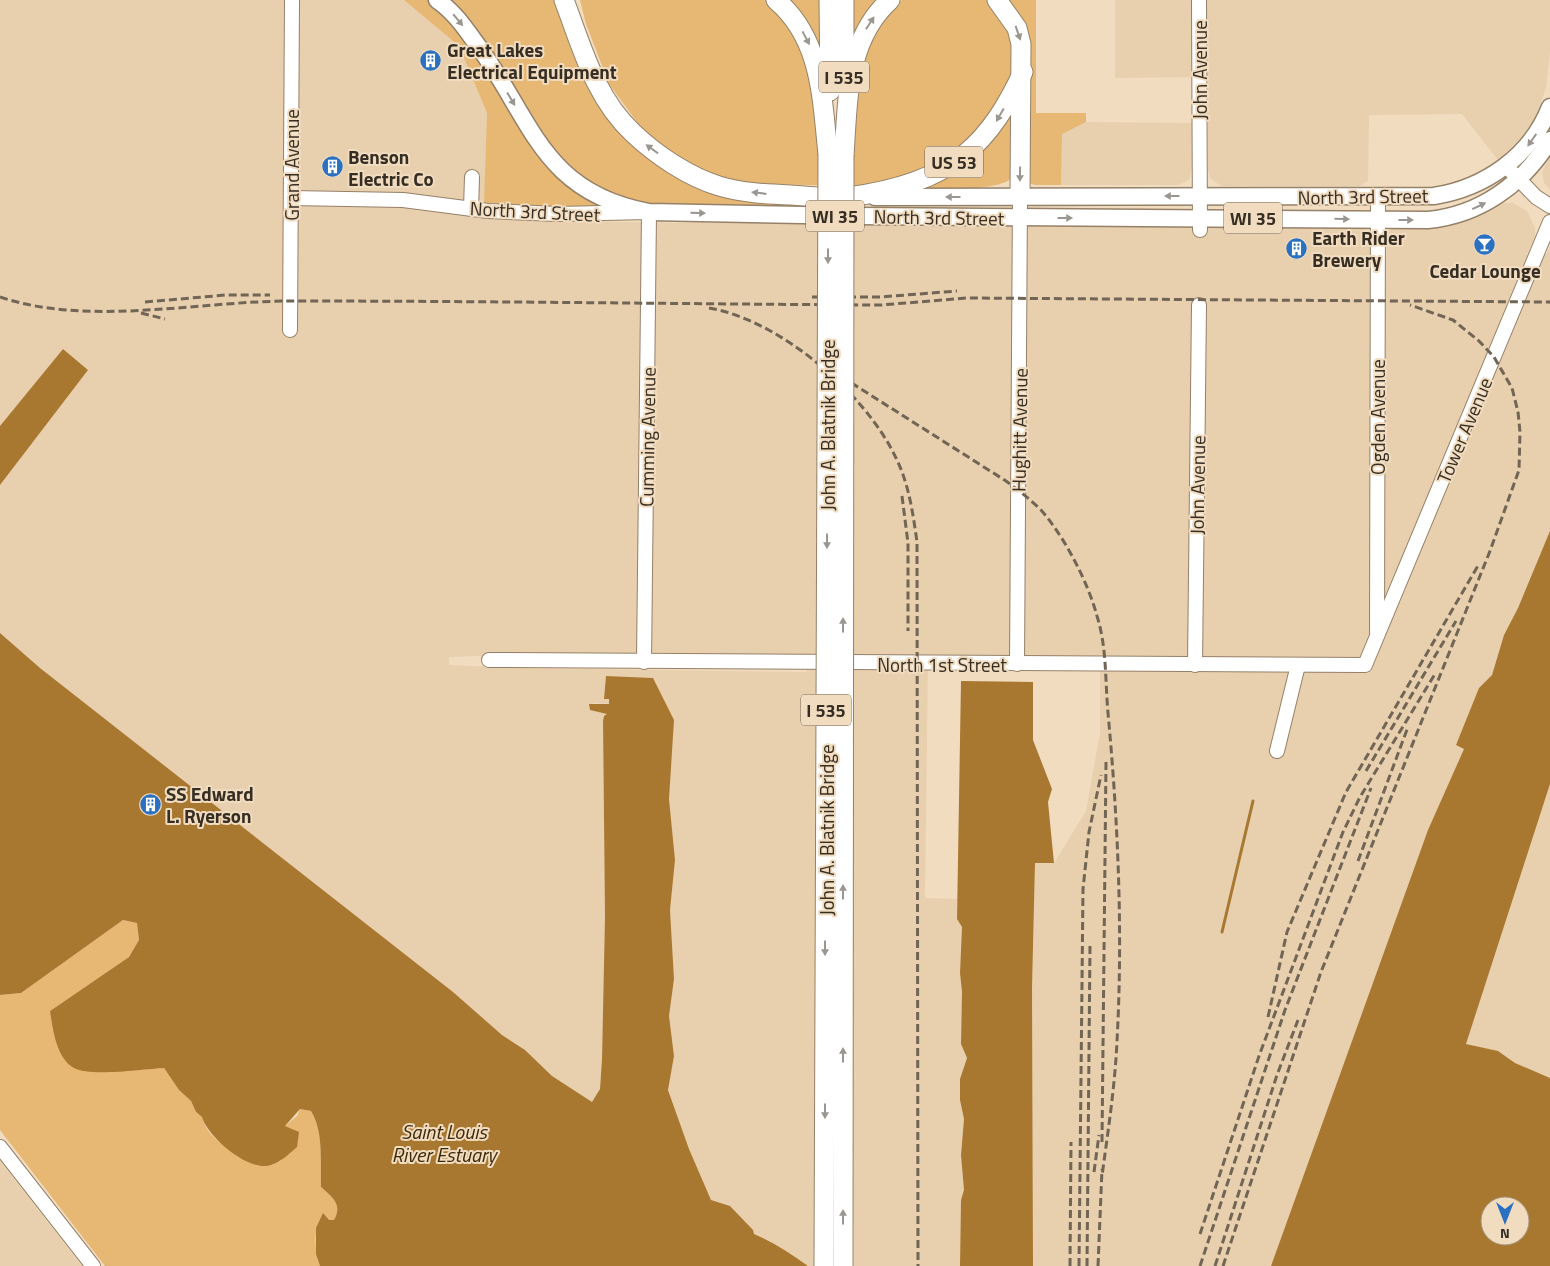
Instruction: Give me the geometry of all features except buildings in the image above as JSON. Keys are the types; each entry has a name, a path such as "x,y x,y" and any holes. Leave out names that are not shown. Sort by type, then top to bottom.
{"highway":[{"name":"US 53","path":"564,0 600,92 620,120"},
{"path":"574,0 587,40 620,120"},
{"path":"776,0 800,27 814,57 836,155"},
{"name":"I 535","path":"829,0 830,94 836,155"},
{"name":"I 535","path":"836,155 844,0"},
{"path":"836,155 854,59 868,26 879,10 890,0"},
{"path":"997,0 1017,28 1021,44 1023,72 1020,197"},
{"name":"US 53","path":"847,197 912,182 949,166 964,155 995,124 1023,72"},
{"name":"North 3rd Street","path":"620,120 648,146 688,172 720,186 744,192 767,194 847,197"},
{"name":"John A. Blatnik Bridge","path":"824,1266 836,155"},
{"name":"John A. Blatnik Bridge","path":"836,155 843,1266"}],"main road":[{"name":"WI 35","path":"437,0 450,11 480,49 531,133 553,163 573,181 599,196 629,208 650,212"},
{"name":"WI 35","path":"1506,166 1526,148 1540,129 1550,107"},
{"name":"WI 35","path":"1519,180 1535,164 1550,140"},
{"name":"North 3rd Street","path":"847,197 1420,197 1444,194 1474,184 1506,166"},
{"name":"North 3rd Street","path":"650,212 742,215 1020,218 1200,224 1428,220 1454,215 1485,203 1519,180"}],"street":[{"name":"Grand Avenue","path":"290,330 292,0"},
{"name":"John Avenue","path":"1200,0 1200,224"},
{"path":"1506,166 1539,200 1550,206"},
{"path":"472,177 472,209"},
{"name":"Ogden Avenue","path":"1377,638 1378,196"},
{"name":"Hughitt Avenue","path":"1017,664 1020,197"},
{"name":"North 3rd Street","path":"291,198 403,200 472,209 578,214 650,212"},
{"name":"Cumming Avenue","path":"644,662 650,212"},
{"name":"Tower Avenue","path":"1377,638 1550,222"},
{"name":"John Avenue","path":"1195,665 1199,305"},
{"name":"North 1st Street","path":"489,660 1365,665 1377,638"},
{"path":"1277,751 1298,665"},
{"path":"0,1147 93,1266"}],"shaded area":[{"path":"0,0 404,0 459,46 487,113 484,219 674,223 1100,223 1364,228 1370,235 1372,286 1385,286 1387,235 1390,230 1396,227 1473,216 1504,203 1513,203 1527,211 1535,228 1535,237 1527,254 1547,254 1550,247 1550,531 1518,608 1504,635 1492,675 1456,744 1464,749 1428,831 1271,1266 1033,1266 1032,988 1035,863 1054,863 1086,811 1100,733 1100,664 928,664 925,898 957,899 957,919 962,927 960,973 962,992 961,1044 967,1058 960,1080 960,1100 964,1119 961,1155 964,1190 961,1200 960,1266 808,1266 770,1241 754,1234 730,1206 711,1200 689,1149 668,1089 674,1056 669,1016 674,979 670,910 675,860 669,799 670,770 653,678 606,676 604,699 609,699 609,704 593,703 602,712 608,714 603,722 605,916 602,1059 600,1089 592,1103 552,1076 525,1050 502,1035 453,992 40,668 0,633 0,485 88,370 63,349 0,426","holes":["540,654 807,656 807,672 516,668 449,665 449,657"]},
{"path":"404,0 429,0 468,40 541,158 559,178 576,191 604,206 604,209 484,203 487,113 459,46"},
{"path":"452,0 556,0 641,152 798,204 800,207 653,204 615,196 583,179 563,163 532,122 474,24"},
{"path":"580,0 766,0 785,16 810,60 820,154 854,154 857,91 866,49 874,29 886,13 902,0 986,0 1013,36 1014,73 975,138 934,167 870,186 753,184 721,177 697,167 661,146 642,129 609,84 586,24"},
{"path":"784,0 824,0 825,81"},
{"path":"849,0 879,0 853,38"},
{"path":"1005,0 1036,0 1036,113 1086,113 1086,122 1062,134 1061,185 1035,185 1029,183 1027,58"},
{"path":"1115,0 1550,0 1550,52 1546,88 1535,119 1520,139 1498,160 1462,114 1369,115 1368,181 1359,186 1221,186 1210,178 1208,169 1208,77 1115,78"},
{"path":"1013,103 1012,178 1004,183 977,188 902,188 930,180"},
{"path":"1086,122 1192,123 1192,168 1189,180 1178,185 1061,185 1062,133"},
{"path":"1550,156 1550,190 1544,183 1542,172"},
{"path":"1550,784 1550,1078 1515,1063 1498,1051 1466,1044"},
{"path":"123,920 137,923 139,940 129,957 50,1011 99,1072 164,1068 179,1090 191,1101 196,1112 202,1117 206,1127 213,1136 240,1154 272,1165 281,1161 285,1126 297,1116 300,1109 311,1111 320,1138 321,1187 337,1205 334,1220 320,1222 316,1232 317,1255 320,1266 105,1266 0,1130 0,995 21,993"},
{"path":"0,1161 46,1220 82,1266 0,1266"}],"water":[{"path":"63,349 88,370 0,485 0,426"},
{"path":"1550,531 1550,784 1466,1044 1498,1051 1515,1063 1550,1078 1550,1266 1271,1266 1428,830 1464,749 1456,745 1479,688 1492,675 1504,635 1518,608"},
{"name":"Saint Louis River Estuary","path":"0,633 40,668 453,992 502,1035 525,1050 552,1076 592,1102 600,1089 602,1059 605,916 603,721 604,716 607,714 590,710 589,704 609,704 609,699 604,699 606,676 653,678 674,720 669,799 675,860 670,910 674,979 669,1016 674,1056 668,1090 689,1149 711,1200 730,1206 753,1230 754,1234 782,1248 808,1266 320,1266 316,1254 316,1228 323,1213 329,1220 334,1220 337,1205 321,1187 320,1138 311,1111 300,1109 285,1126 299,1132 297,1147 275,1164 262,1166 252,1164 220,1143 205,1125 202,1117 196,1112 191,1101 179,1090 164,1068 104,1072 82,1071 68,1063 59,1050 50,1011 129,957 139,940 137,923 123,920 21,993 0,995"},
{"path":"961,681 1033,682 1033,740 1052,789 1048,802 1054,863 1035,863 1032,988 1033,1266 960,1266 961,1200 964,1190 961,1155 964,1119 960,1100 960,1079 967,1058 961,1044 962,992 960,973 962,927 957,919"}],"waterway":[{"path":"1222,932 1253,801"}],"railway":[{"path":"812,297 880,297 957,291"},
{"path":"145,302 226,295 270,295"},
{"path":"0,297 34,306 70,310 107,311 291,301 881,305 967,298 1550,302"},
{"path":"1223,1266 1321,972 1490,551 1519,470 1520,432 1518,412 1512,388 1494,357 1479,341 1453,320 1410,305"},
{"path":"709,308 736,315 764,328 791,344 818,364 842,386 864,409 882,434 896,458 910,499 917,542 918,1266"},
{"path":"141,313 165,319"},
{"path":"831,370 1006,481 1033,502 1050,521 1066,546 1081,574 1093,603 1103,640 1105,664 1117,836 1120,959 1116,1058 1102,1176"},
{"path":"902,496 908,543 908,631"},
{"path":"1268,1017 1287,932 1346,792 1479,564"},
{"path":"1366,771 1456,621"},
{"path":"1200,1234 1259,1056 1343,832 1360,797 1435,674"},
{"path":"1358,861 1408,727"},
{"path":"1102,1142 1106,762"},
{"path":"1079,1266 1083,889 1089,832 1101,775"},
{"path":"1200,1266 1285,1010 1371,788"},
{"path":"1087,1266 1090,944"},
{"path":"1215,1266 1277,1075 1298,1020"},
{"path":"1094,1172 1099,1135"},
{"path":"1070,1266 1071,1142"},
{"path":"1098,1266 1102,1169"}],"place":[{"name":"Great Lakes Electrical Equipment","path":"431,60"},
{"name":"Benson Electric Co","path":"332,167"},
{"name":"Cedar Lounge","path":"1485,244"},
{"name":"Earth Rider Brewery","path":"1296,248"},
{"name":"SS Edward L. Ryerson","path":"150,804"}]}
